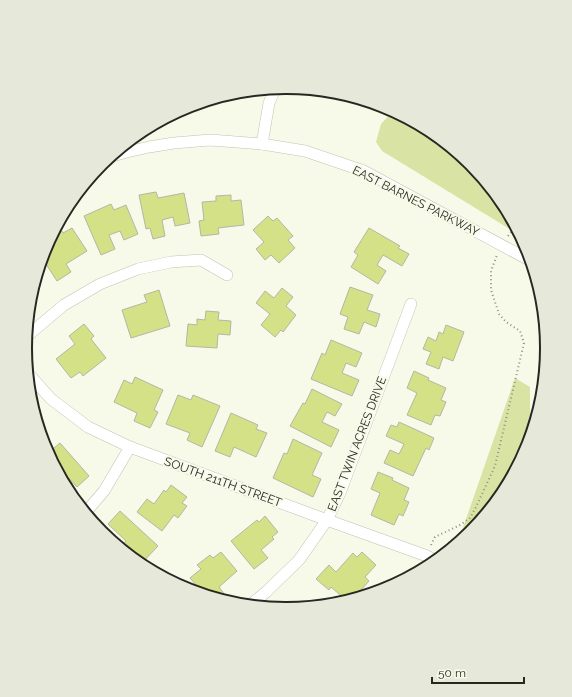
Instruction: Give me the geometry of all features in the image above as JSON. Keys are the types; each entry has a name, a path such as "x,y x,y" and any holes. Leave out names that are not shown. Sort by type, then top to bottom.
{"street":[{"path":"262,144 269,103 273,95"},
{"name":"EAST BARNES PARKWAY","path":"125,153 149,146 210,140 262,144 305,151 364,171 523,257"},
{"path":"33,331 64,305 100,284 138,269 171,262 201,260 227,275"},
{"name":"EAST TWIN ACRES DRIVE","path":"256,600 299,560 327,520 340,492 411,304"},
{"name":"SOUTH 211TH STREET","path":"34,379 51,398 88,427 130,447 429,558"},
{"path":"89,509 104,491 130,447"}],"path":[{"path":"431,557 435,537 460,525 470,518 495,466 524,343 520,331 506,322 499,314 492,290 491,271 501,245 512,232"}],"green space":[{"path":"388,116 427,137 441,147 466,169 488,194 510,229 382,151 376,142 381,124"},
{"path":"515,378 530,387 530,418 527,430 506,476 488,503 462,532"}],"building":[{"path":"156,192 158,198 184,193 190,223 175,226 173,217 162,220 165,236 153,239 150,228 146,229 139,195"},
{"path":"231,195 231,201 241,200 244,225 218,228 219,234 201,236 199,221 204,220 202,202 216,201 216,196"},
{"path":"111,204 114,210 126,205 138,234 124,240 120,231 109,235 115,249 101,255 84,216"},
{"path":"268,216 273,221 277,218 293,236 288,240 295,248 279,263 271,255 265,260 256,249 264,242 253,230"},
{"path":"72,228 87,251 66,264 71,272 57,281 46,264 60,232 62,231 63,233"},
{"path":"369,228 400,246 398,248 409,254 402,266 383,255 377,265 386,271 378,284 351,267 358,255 354,252"},
{"path":"350,287 373,295 367,310 380,314 376,327 364,322 359,334 344,329 348,317 340,314"},
{"path":"282,288 293,297 286,306 296,315 283,332 281,330 275,337 261,325 270,314 256,303 265,291 274,298"},
{"path":"159,290 170,326 131,338 122,310 147,302 144,295"},
{"path":"206,311 219,312 218,320 231,321 230,335 218,334 217,348 186,346 188,324 197,325 197,319 205,320"},
{"path":"84,324 94,336 91,339 106,358 83,376 80,372 71,378 56,359 75,344 69,336"},
{"path":"446,325 464,332 453,361 443,357 439,369 426,364 431,352 423,349 428,337 436,341 439,332 443,334"},
{"path":"331,340 362,353 356,367 346,363 342,373 359,380 352,396 311,379 322,353 325,355"},
{"path":"414,371 429,378 428,380 446,388 441,400 446,402 440,416 435,415 431,425 407,415 417,393 407,388"},
{"path":"135,377 163,390 154,410 158,412 150,428 134,421 137,413 114,402 124,380 132,384"},
{"path":"312,389 342,404 335,416 327,412 322,422 339,430 331,447 290,426 303,403 305,404"},
{"path":"178,395 191,400 193,395 220,406 202,447 187,440 190,433 166,424"},
{"path":"231,413 258,425 256,429 267,433 256,457 234,447 230,457 215,451"},
{"path":"399,422 434,438 429,450 426,448 413,476 384,463 390,450 399,454 404,444 386,436 391,425 397,427"},
{"path":"293,439 322,453 312,475 321,479 313,497 273,478 284,453 287,454"},
{"path":"60,443 89,476 77,487 66,475 53,449"},
{"path":"378,472 393,478 392,480 409,488 404,500 409,502 403,516 399,514 394,525 371,515 380,493 371,489"},
{"path":"171,485 187,497 182,503 187,506 178,518 174,515 162,531 137,512 147,499 154,504 164,490 166,492"},
{"path":"120,511 158,546 145,560 124,543 126,541 108,524"},
{"path":"265,516 278,532 272,537 274,539 261,550 268,558 254,569 231,541 257,520 259,522"},
{"path":"221,552 237,571 219,587 225,595 197,586 190,578 201,569 197,565 210,555 213,558"},
{"path":"362,552 376,565 365,577 369,581 359,592 342,597 331,587 329,590 316,579 329,565 336,572 353,553 357,557"}]}
